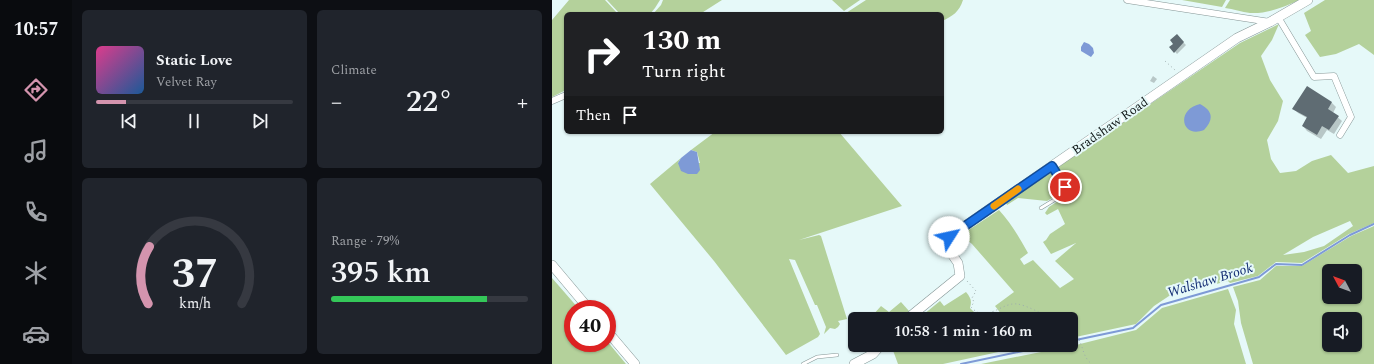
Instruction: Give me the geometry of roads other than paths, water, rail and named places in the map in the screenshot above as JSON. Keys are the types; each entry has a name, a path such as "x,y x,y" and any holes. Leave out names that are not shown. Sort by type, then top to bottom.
{"street":[{"path":"1127,0 1274,19 1314,77 1334,76 1351,117 1340,135"},
{"name":"Bradshaw Road","path":"916,312 960,276 958,263 946,244 949,237 1237,38 1308,0"},
{"path":"552,101 564,96"},
{"path":"552,265 581,300"},
{"path":"616,342 634,364"},
{"path":"854,364 876,352"}],"lane":[{"path":"1041,208 1064,194 1066,190 1052,166"},
{"path":"803,364 817,358 837,355"}],"water":[{"path":"1084,42 1093,48 1094,53 1091,57 1081,51 1081,47"},
{"path":"1200,104 1208,109 1211,119 1204,130 1196,132 1191,131 1184,123 1184,117 1192,107"},
{"path":"691,150 697,152 700,170 697,174 688,174 681,171 678,163 681,158"}],"waterway":[{"name":"Walshaw Brook","path":"1078,340 1133,328 1161,305 1259,277 1276,264 1302,265 1350,235 1374,224"},
{"name":"Walshaw Brook","path":"961,364 1018,352"}]}
